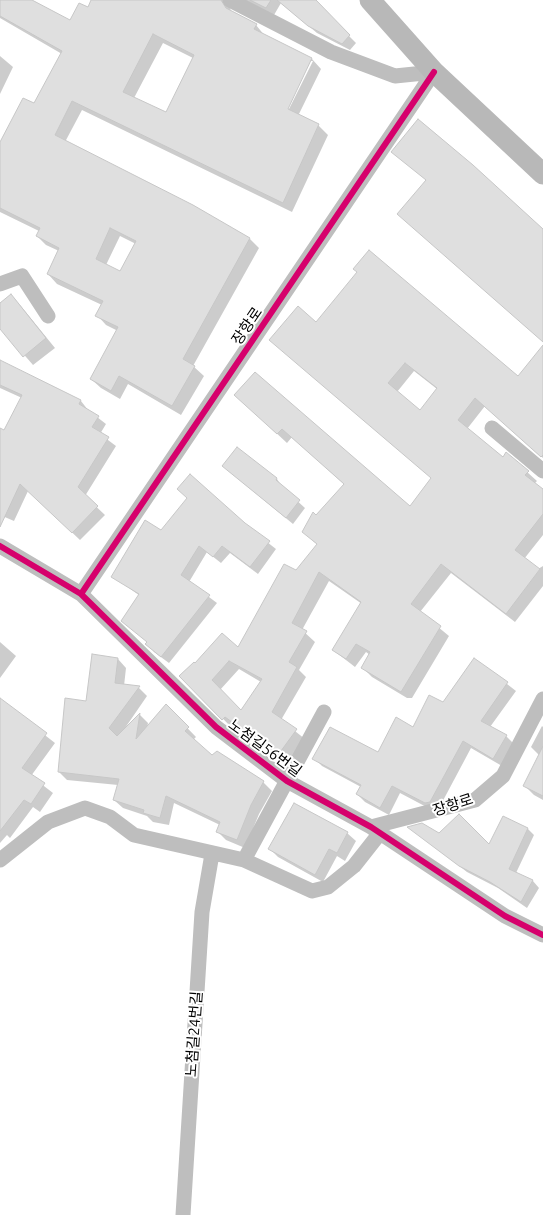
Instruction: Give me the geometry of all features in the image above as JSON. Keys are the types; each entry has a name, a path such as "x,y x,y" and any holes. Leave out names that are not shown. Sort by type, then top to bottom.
{"main road":[{"path":"370,0 434,72 543,174"}],"street":[{"path":"230,0 331,52 395,76 434,72"},
{"name":"장항로","path":"81,594 434,72"},
{"path":"0,284 22,276 48,316"},
{"path":"492,428 543,471"},
{"name":"노첨길56번길","path":"0,546 81,594 216,727 287,782 376,830 505,916 543,935"},
{"name":"장항로","path":"376,830 475,800 503,776 543,699"},
{"name":"노첨길56번길","path":"287,782 324,712"},
{"path":"244,860 287,782"},
{"path":"0,860 48,822 85,808 110,817 134,836 244,860 312,891 328,887 354,866 376,830"},
{"name":"노첨길24번길","path":"183,1215 202,912 212,854"}],"building":[{"path":"0,0 32,0 70,20 79,3 88,7 91,0 221,0 226,8 257,24 254,29 312,58 288,109 319,124 283,203 72,101 55,135 193,205 250,238 183,359 195,366 172,406 119,376 111,391 90,379 118,327 95,316 103,301 47,274 59,248 36,236 40,228 0,208 0,142 23,98 34,103 62,51 0,16","holes":["153,34 194,55 166,112 123,92","110,228 136,241 120,271 96,259"]},
{"path":"250,0 271,0 266,8"},
{"path":"277,0 316,0 350,35 342,44 308,26"},
{"path":"418,119 473,165 543,229 543,342 397,214 426,180 391,152"},
{"path":"369,250 518,376 543,345 543,455 541,457 475,398 458,420 503,457 506,452 529,471 525,475 543,489 543,514 515,550 540,569 506,614 441,564 411,604 441,626 401,692 361,668 370,652 356,644 346,659 332,650 361,602 319,572 292,623 307,631 289,662 297,667 272,712 297,729 278,755 225,717 222,720 179,676 195,663 222,633 238,647 284,564 296,570 317,544 302,532 313,512 316,515 344,484 282,429 277,434 234,395 255,372 410,506 431,478 269,340 298,306 316,322 357,272 353,269","holes":["405,363 437,388 420,410 388,383","229,661 262,679 241,710 212,680"]},
{"path":"11,294 46,338 23,357 0,329 0,303"},
{"path":"0,360 81,400 79,404 99,416 92,427 109,437 78,487 98,506 72,533 20,484 0,527 0,428 4,430 22,395 0,385"},
{"path":"237,447 277,478 276,480 300,500 286,518 222,466"},
{"path":"190,474 245,523 270,541 250,567 222,546 213,557 199,546 181,575 210,595 161,657 145,644 147,642 121,621 139,594 111,577 145,520 161,530 187,498 177,489"},
{"path":"92,654 118,658 115,683 140,686 109,728 117,736 140,713 136,739 166,704 189,727 185,731 212,755 217,751 264,781 251,805 237,840 216,832 220,822 166,796 160,818 143,813 144,810 113,800 119,779 58,772 65,698 86,701"},
{"path":"474,658 508,682 481,721 507,735 493,759 463,741 430,802 425,803 392,786 380,808 356,794 361,785 312,759 330,727 378,752 396,717 413,727 429,695 443,702"},
{"path":"0,698 47,733 22,768 45,783 31,804 24,800 0,831"},
{"path":"543,746 543,796 523,786"},
{"path":"294,803 348,832 337,853 329,849 315,875 268,849"},
{"path":"459,814 489,844 503,816 528,828 509,869 533,880 521,902 490,882 459,866 407,827 422,823 439,833"}],"cycle path":[{"path":"81,594 434,72"},
{"path":"0,546 81,594 216,727 287,781 371,827 505,916 543,935"}]}
